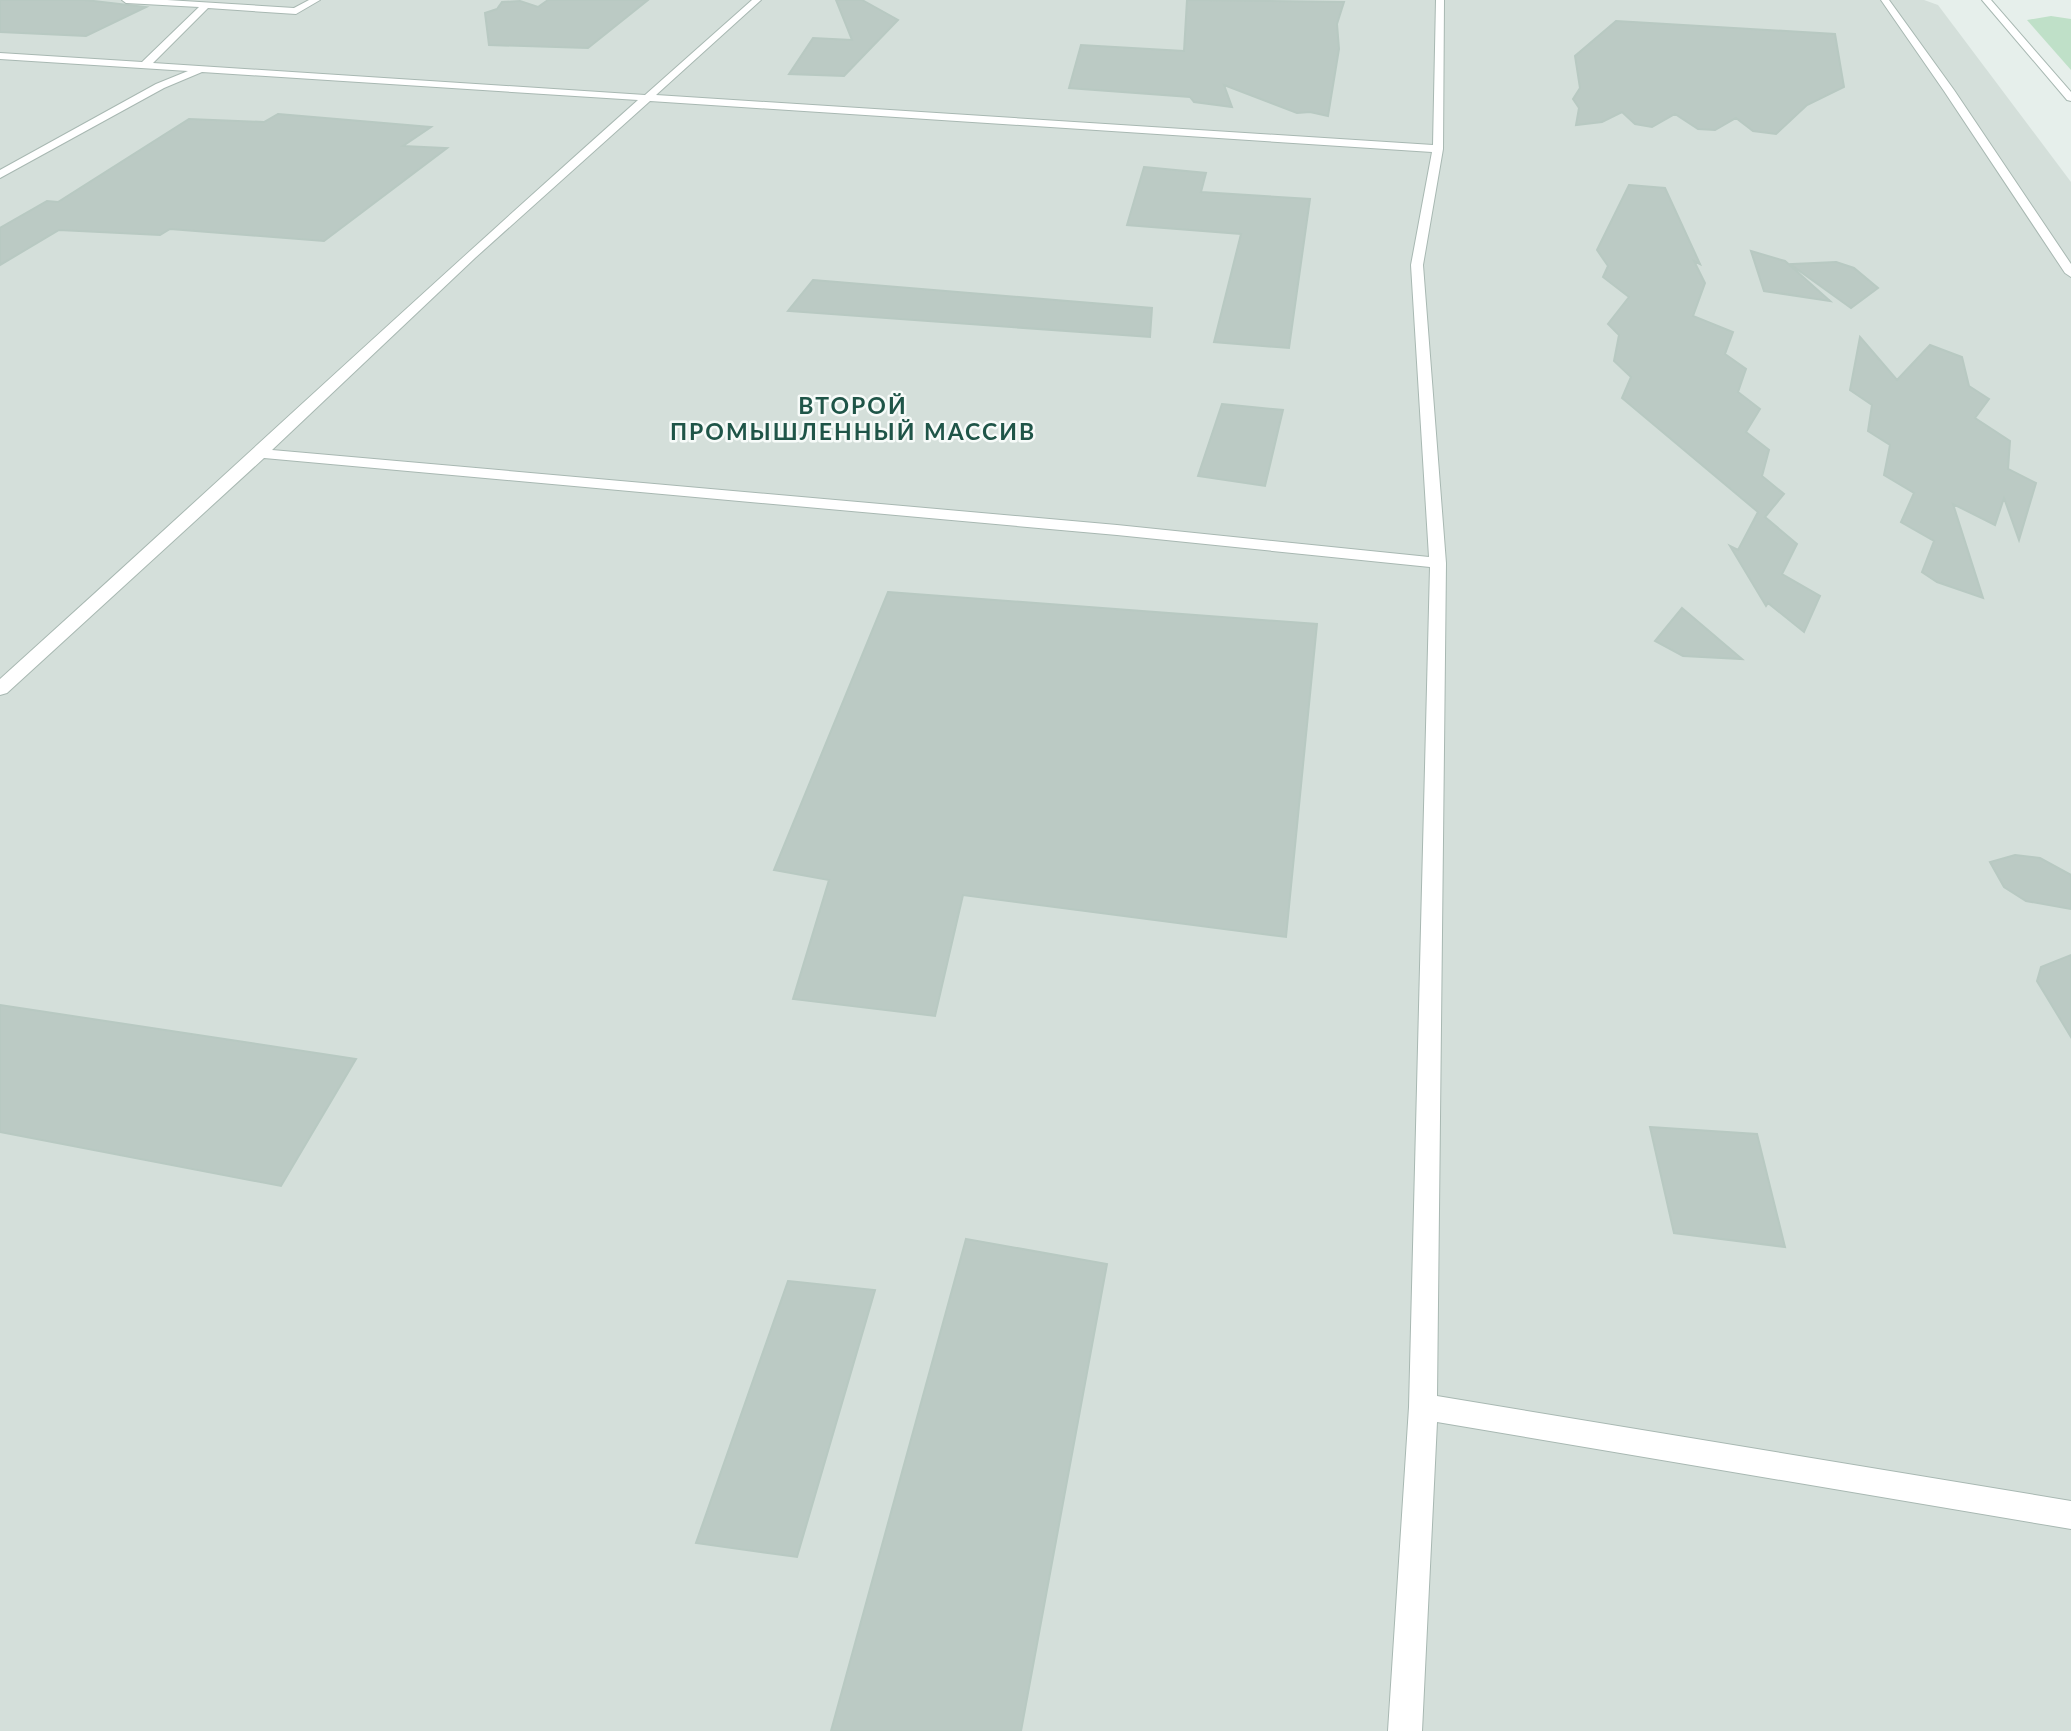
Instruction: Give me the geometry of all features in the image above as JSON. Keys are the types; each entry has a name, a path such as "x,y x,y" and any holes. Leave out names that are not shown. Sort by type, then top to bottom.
{"street":[{"path":"126,0 296,11 316,0"},
{"path":"0,688 260,453 461,265 757,0"},
{"path":"1405,1731 1423,1407 1438,563 1417,265 1438,149 1440,0"},
{"path":"1885,0 1949,90 2071,274"},
{"path":"1986,0 2071,98"},
{"path":"146,64 206,5"},
{"path":"0,56 1438,149"},
{"path":"0,175 160,86 205,68"},
{"path":"260,453 1116,530 1438,563"},
{"path":"1423,1407 2071,1515"}],"shaded area":[{"path":"0,0 1924,0 1938,5 2071,182 2071,1731 0,1731"}],"green space":[{"path":"2051,16 2071,19 2071,70 2027,20"}],"building":[{"path":"0,0 85,0 146,7 86,36 0,32"},
{"path":"548,0 648,0 588,48 489,45 485,13 497,9 502,2 520,1 538,7"},
{"path":"836,0 862,0 898,20 844,76 789,74 813,38 852,40"},
{"path":"1187,0 1344,2 1337,24 1339,49 1328,116 1310,112 1297,113 1224,85 1232,107 1194,102 1190,97 1069,88 1081,45 1184,51"},
{"path":"1616,21 1835,34 1844,87 1807,105 1776,134 1753,131 1736,118 1715,130 1698,129 1675,114 1652,127 1635,124 1622,112 1602,122 1576,125 1579,108 1573,99 1580,88 1575,56"},
{"path":"278,114 431,127 403,146 447,148 324,241 170,229 160,235 59,230 0,265 0,228 47,201 58,202 189,119 264,122"},
{"path":"1144,167 1206,173 1201,192 1310,199 1289,348 1214,342 1241,234 1127,225"},
{"path":"1629,185 1665,188 1700,264 1694,261 1705,283 1693,316 1733,332 1725,354 1746,369 1738,392 1760,409 1746,432 1769,450 1762,476 1784,494 1765,517 1797,544 1782,574 1820,596 1804,632 1768,603 1766,606 1730,546 1738,550 1758,512 1622,398 1631,377 1614,361 1619,335 1608,324 1629,297 1603,277 1608,266 1597,250"},
{"path":"1751,251 1785,261 1830,301 1764,291"},
{"path":"1836,262 1854,268 1878,288 1851,308 1790,264"},
{"path":"813,280 1152,308 1150,337 788,311"},
{"path":"1860,337 1897,380 1930,345 1962,357 1969,386 1989,399 1975,418 2010,441 2008,469 2036,483 2019,540 2004,498 1995,525 1953,504 1983,598 1937,582 1922,572 1934,541 1901,522 1914,493 1884,475 1890,445 1868,431 1872,405 1850,390"},
{"path":"1222,404 1283,410 1265,486 1198,476"},
{"path":"888,592 1317,624 1286,937 963,895 935,1016 793,999 829,880 774,870"},
{"path":"1682,608 1742,659 1683,656 1655,641"},
{"path":"2015,855 2040,858 2071,875 2071,909 2026,901 2004,887 1990,862"},
{"path":"2071,955 2071,1037 2037,981 2041,967"},
{"path":"0,1005 356,1059 281,1186 0,1132"},
{"path":"1650,1127 1757,1134 1785,1247 1674,1233"},
{"path":"966,1239 1107,1264 1021,1731 831,1731"},
{"path":"788,1281 875,1290 797,1557 696,1543"}],"district":[{"name":"ВТОРОЙ ПРОМЫШЛЕННЫЙ МАССИВ","path":"853,419"}]}
